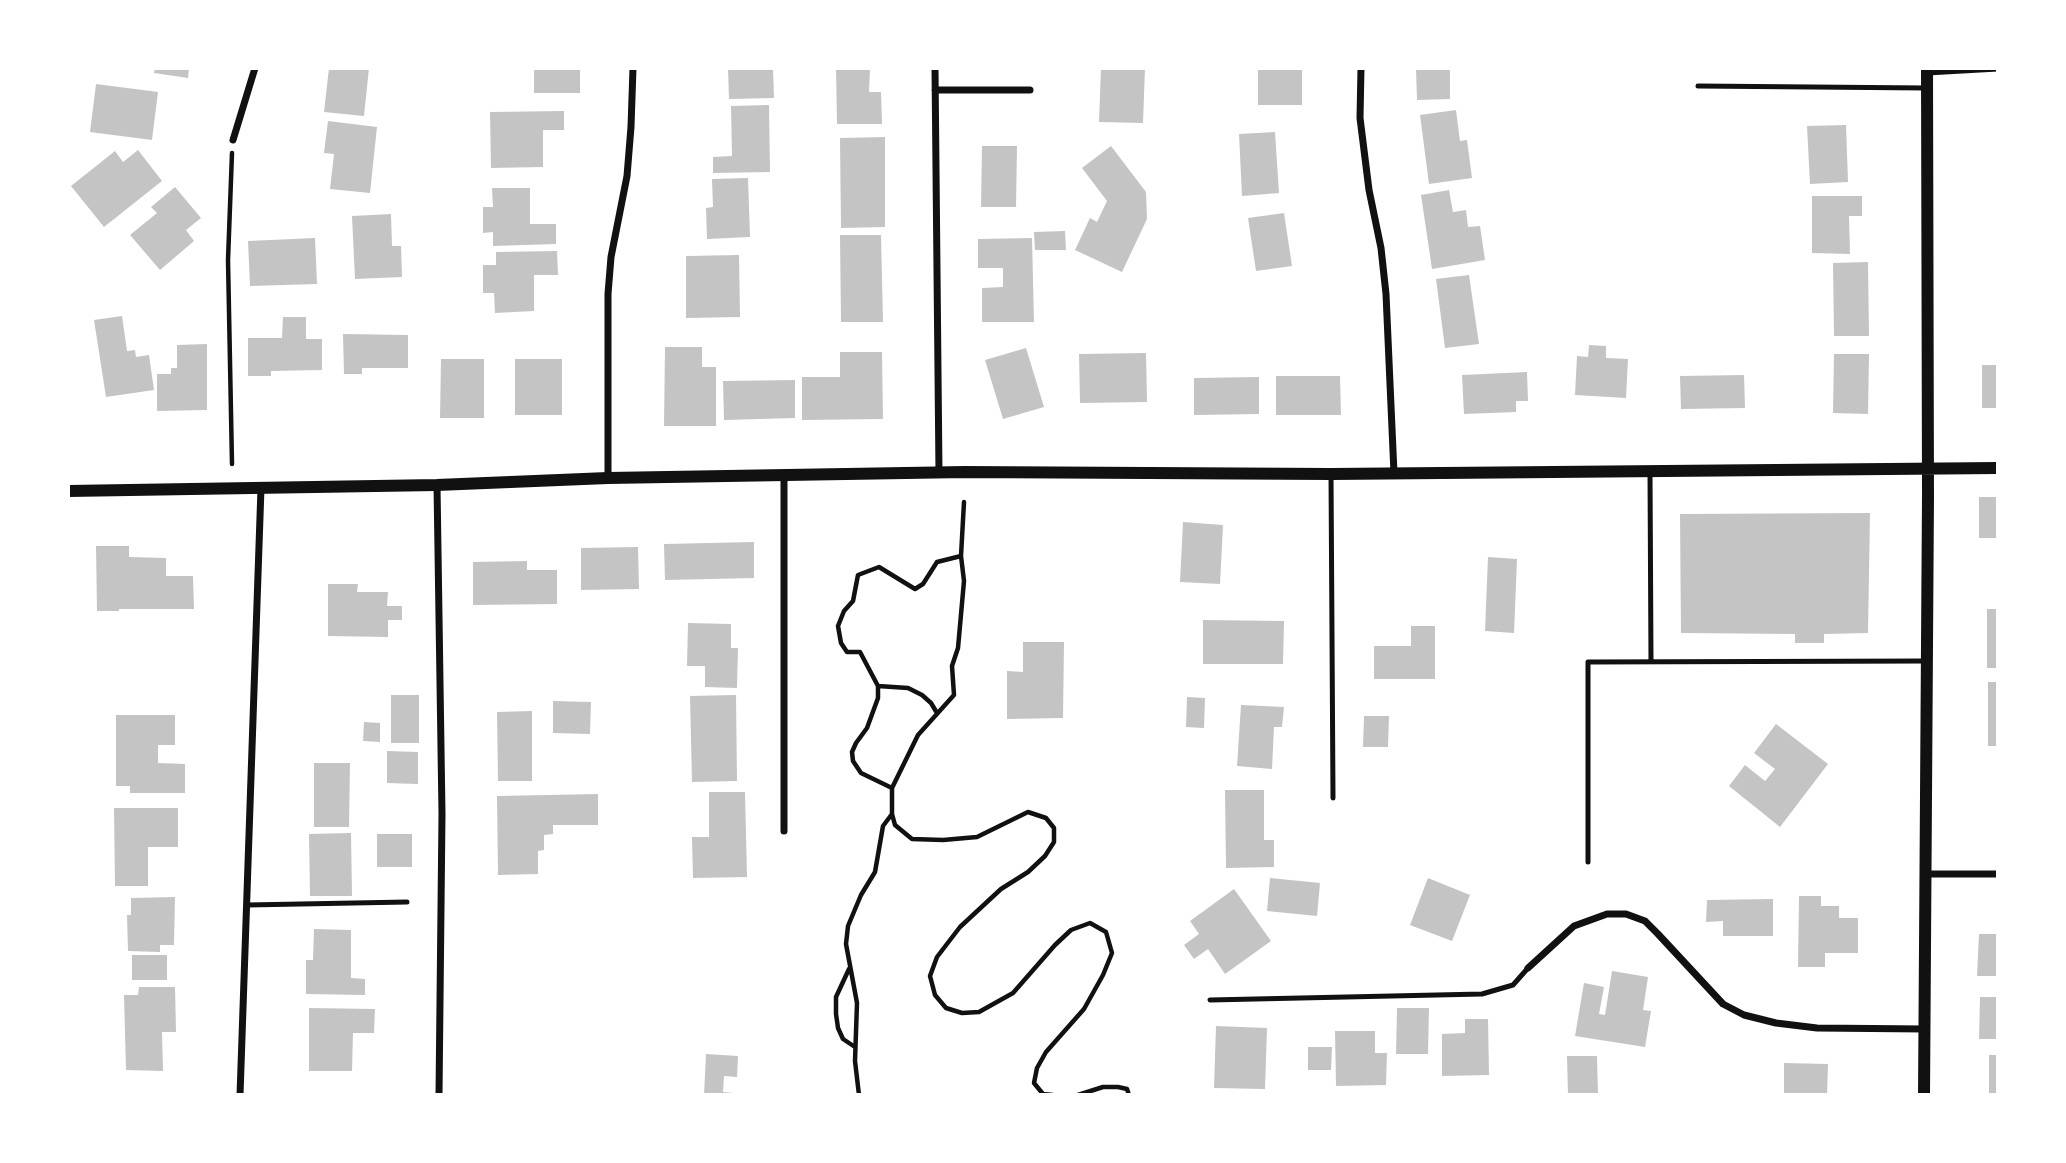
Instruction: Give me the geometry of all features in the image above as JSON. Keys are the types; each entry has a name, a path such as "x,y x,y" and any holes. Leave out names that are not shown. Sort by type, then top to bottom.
{"street":[{"path":"233,139 256,68"},
{"path":"608,478 608,295 611,257 627,176 633,68"},
{"path":"935,68 939,473"},
{"path":"1361,68 1360,118 1368,190 1381,248 1386,295 1394,473"},
{"path":"1924,1095 1927,874 1927,71"},
{"path":"935,90 1030,90"},
{"path":"68,491 939,473 1331,474 1998,468"},
{"path":"784,475 784,831"},
{"path":"437,485 442,814 439,1095"},
{"path":"240,1095 261,488"},
{"path":"1927,874 1998,874"},
{"path":"1528,968 1574,926 1607,914 1626,914 1644,921 1723,1004 1744,1015 1776,1023 1817,1028 1924,1029"}],"lane":[{"path":"1927,71 1998,69"},
{"path":"1698,86 1927,88"},
{"path":"1650,471 1651,662"},
{"path":"1331,474 1333,798"},
{"path":"1588,862 1588,662 1927,661"},
{"path":"247,905 407,902"},
{"path":"1210,1000 1482,994 1513,985 1528,968"}],"path":[{"path":"232,464 228,260 233,139"},
{"path":"964,502 961,555 964,581 958,648 952,666 954,695 918,736 892,788 892,814 895,825 912,839 977,837 1028,812 1046,818 1054,828 1054,842 1045,856 1028,872 1001,889 960,927 937,957 930,976 935,995 946,1008 962,1013 979,1012 1013,993 1071,930 1090,923 1106,932 1112,953 1104,975 1084,1009 1046,1052 1037,1068 1034,1083 1043,1094 1053,1095"},
{"path":"892,788 861,773 852,761 852,752 867,728 878,698 878,686 860,652 847,652 841,643 838,626 852,601 858,575 879,567 915,589 923,583 937,562 961,555"},
{"path":"878,686 908,688 922,695 937,713"},
{"path":"859,1095 855,1047 857,1003 846,944 848,926 861,895 875,872 883,826 892,814"},
{"path":"849,968 836,996 836,1014 843,1039 855,1047"},
{"path":"1078,1095 1103,1087 1118,1087 1127,1090 1129,1095"}],"building":[{"path":"155,68 189,68 188,78 154,73"},
{"path":"329,68 369,68 364,116 324,112"},
{"path":"534,68 580,68 580,93 534,93"},
{"path":"728,68 773,68 774,98 729,99"},
{"path":"836,68 870,68 869,92 881,92 882,124 837,124"},
{"path":"1101,68 1145,68 1143,123 1099,122"},
{"path":"1258,68 1302,68 1302,105 1258,105"},
{"path":"1416,68 1450,68 1450,99 1417,100"},
{"path":"96,84 158,92 152,140 90,132"},
{"path":"769,105 770,172 713,173 713,157 732,156 731,106"},
{"path":"1456,110 1460,141 1467,140 1472,178 1429,184 1420,115"},
{"path":"564,111 564,130 543,130 543,167 491,168 490,112"},
{"path":"328,121 377,127 370,193 330,189 334,154 324,153"},
{"path":"1846,125 1848,182 1810,184 1807,126"},
{"path":"1275,132 1279,193 1242,196 1239,134"},
{"path":"885,137 885,227 841,228 840,138"},
{"path":"982,146 1017,146 1016,207 981,207"},
{"path":"1111,146 1146,192 1147,219 1122,272 1075,250 1090,218 1097,222 1107,201 1082,168"},
{"path":"138,150 162,181 104,227 71,186 115,151 123,162"},
{"path":"748,178 750,237 707,239 706,208 713,207 712,179"},
{"path":"175,187 201,218 186,230 194,241 160,270 130,235 157,213 151,207"},
{"path":"492,188 530,188 530,224 556,224 556,244 493,246 493,232 483,233 483,207 493,207"},
{"path":"1449,190 1453,212 1466,210 1468,227 1480,226 1485,260 1432,269 1421,195"},
{"path":"1812,196 1862,196 1862,216 1849,216 1850,254 1812,253"},
{"path":"1284,213 1292,266 1256,271 1248,218"},
{"path":"391,214 392,246 401,246 402,277 355,279 352,216"},
{"path":"1065,231 1066,250 1035,250 1034,232"},
{"path":"840,235 881,235 883,322 841,322"},
{"path":"315,238 317,284 250,286 248,241"},
{"path":"1032,238 1034,322 982,322 982,288 1003,287 1003,268 978,268 978,239"},
{"path":"557,251 558,275 534,275 534,311 495,313 494,293 483,293 483,265 496,265 496,252"},
{"path":"739,255 740,317 686,318 686,256"},
{"path":"1868,262 1869,336 1834,336 1833,263"},
{"path":"1469,275 1479,344 1445,348 1436,279"},
{"path":"122,316 127,351 135,350 136,357 149,355 154,390 106,397 94,320"},
{"path":"283,317 306,317 306,339 322,339 322,370 271,371 271,376 248,376 248,338 282,338"},
{"path":"343,334 408,335 408,368 362,368 362,374 344,374"},
{"path":"207,344 207,410 157,411 157,374 171,374 171,368 177,368 177,345"},
{"path":"1589,345 1606,346 1606,358 1628,359 1626,398 1575,395 1577,356 1588,357"},
{"path":"665,347 702,347 702,367 716,367 716,426 664,426"},
{"path":"1026,348 1044,407 1003,419 985,360"},
{"path":"840,352 882,352 883,419 802,420 802,377 840,377"},
{"path":"1146,353 1147,402 1080,403 1079,354"},
{"path":"1834,354 1869,354 1868,414 1833,413"},
{"path":"441,359 484,359 484,418 440,418"},
{"path":"515,359 562,359 562,415 515,415"},
{"path":"1982,365 1998,365 1998,408 1982,408"},
{"path":"1527,372 1528,401 1516,401 1516,412 1464,414 1462,375"},
{"path":"1744,375 1745,408 1681,409 1680,376"},
{"path":"1276,376 1340,376 1341,415 1276,415"},
{"path":"1259,377 1259,414 1194,415 1194,378"},
{"path":"795,380 795,418 724,420 723,381"},
{"path":"1979,497 1998,497 1998,538 1979,538"},
{"path":"1870,513 1868,633 1824,634 1824,643 1795,643 1795,634 1681,633 1680,514"},
{"path":"1183,522 1223,525 1220,584 1180,582"},
{"path":"754,542 754,578 665,580 664,544"},
{"path":"96,546 129,546 129,557 166,558 166,576 193,576 194,609 97,611"},
{"path":"638,547 639,589 581,590 581,548"},
{"path":"1488,557 1517,559 1514,633 1485,631"},
{"path":"527,561 527,570 557,570 557,604 473,605 473,562"},
{"path":"328,584 358,584 357,592 388,592 387,606 402,606 402,620 388,620 388,637 328,636"},
{"path":"1987,609 1998,609 1998,668 1987,668"},
{"path":"1203,620 1284,621 1283,664 1203,664"},
{"path":"688,623 731,624 731,648 738,648 737,688 705,687 705,666 687,666"},
{"path":"1411,626 1435,626 1435,679 1374,679 1374,646 1411,646"},
{"path":"1023,642 1064,642 1063,718 1007,719 1007,671 1023,672"},
{"path":"1988,682 1998,682 1998,746 1988,746"},
{"path":"391,695 419,695 419,743 391,743"},
{"path":"736,695 737,781 692,782 690,696"},
{"path":"1187,697 1205,698 1204,728 1186,727"},
{"path":"553,701 591,702 590,734 553,733"},
{"path":"1241,705 1284,707 1282,727 1274,727 1272,769 1237,766"},
{"path":"532,711 532,781 498,781 497,712"},
{"path":"116,715 175,715 175,745 158,745 158,763 185,764 185,793 130,793 130,786 116,786"},
{"path":"1364,716 1389,716 1388,747 1363,747"},
{"path":"364,722 380,723 380,742 363,741"},
{"path":"1776,724 1828,764 1780,827 1729,786 1745,765 1765,781 1775,769 1754,753"},
{"path":"387,751 418,752 418,784 387,783"},
{"path":"314,763 350,763 349,827 314,827"},
{"path":"1225,790 1264,790 1264,840 1274,840 1274,867 1226,868"},
{"path":"709,792 745,792 747,877 693,878 692,837 709,837"},
{"path":"598,794 598,825 553,825 553,834 544,835 544,850 538,851 538,874 498,875 497,796"},
{"path":"114,808 178,808 178,847 148,847 148,886 115,886"},
{"path":"351,833 352,896 310,896 309,834"},
{"path":"377,834 412,834 412,867 377,867"},
{"path":"1270,878 1320,883 1317,916 1267,911"},
{"path":"1428,878 1470,895 1452,941 1410,925"},
{"path":"1234,889 1271,941 1225,974 1208,949 1194,959 1184,945 1199,934 1190,921"},
{"path":"1799,896 1821,896 1821,906 1839,906 1839,918 1858,918 1858,953 1825,953 1825,967 1798,967"},
{"path":"175,897 174,945 160,945 160,952 128,951 127,915 131,915 131,898"},
{"path":"1773,899 1773,936 1723,936 1723,921 1706,922 1707,900"},
{"path":"314,929 351,930 351,978 365,979 365,995 306,994 306,960 313,960"},
{"path":"1979,934 1998,934 1998,976 1977,976"},
{"path":"132,955 167,955 167,980 132,980"},
{"path":"1612,971 1648,977 1643,1010 1651,1011 1645,1047 1575,1036 1584,983 1604,987 1599,1014 1605,1015"},
{"path":"139,987 175,987 176,1032 162,1032 163,1071 126,1070 124,995 138,995"},
{"path":"1980,997 1998,997 1998,1039 1979,1039"},
{"path":"309,1008 375,1009 374,1033 353,1033 352,1071 309,1071"},
{"path":"1397,1008 1429,1008 1428,1054 1396,1054"},
{"path":"1465,1019 1488,1019 1489,1075 1442,1076 1442,1034 1465,1033"},
{"path":"1216,1026 1267,1028 1265,1089 1214,1088"},
{"path":"1335,1031 1375,1031 1375,1053 1387,1053 1386,1085 1336,1086"},
{"path":"1308,1047 1332,1047 1331,1070 1308,1070"},
{"path":"706,1054 738,1056 737,1077 724,1076 723,1092 734,1095 704,1095"},
{"path":"1989,1055 1998,1055 1998,1095 1989,1095"},
{"path":"1567,1056 1597,1056 1598,1095 1568,1095"},
{"path":"1784,1063 1828,1064 1827,1095 1784,1095"}]}
